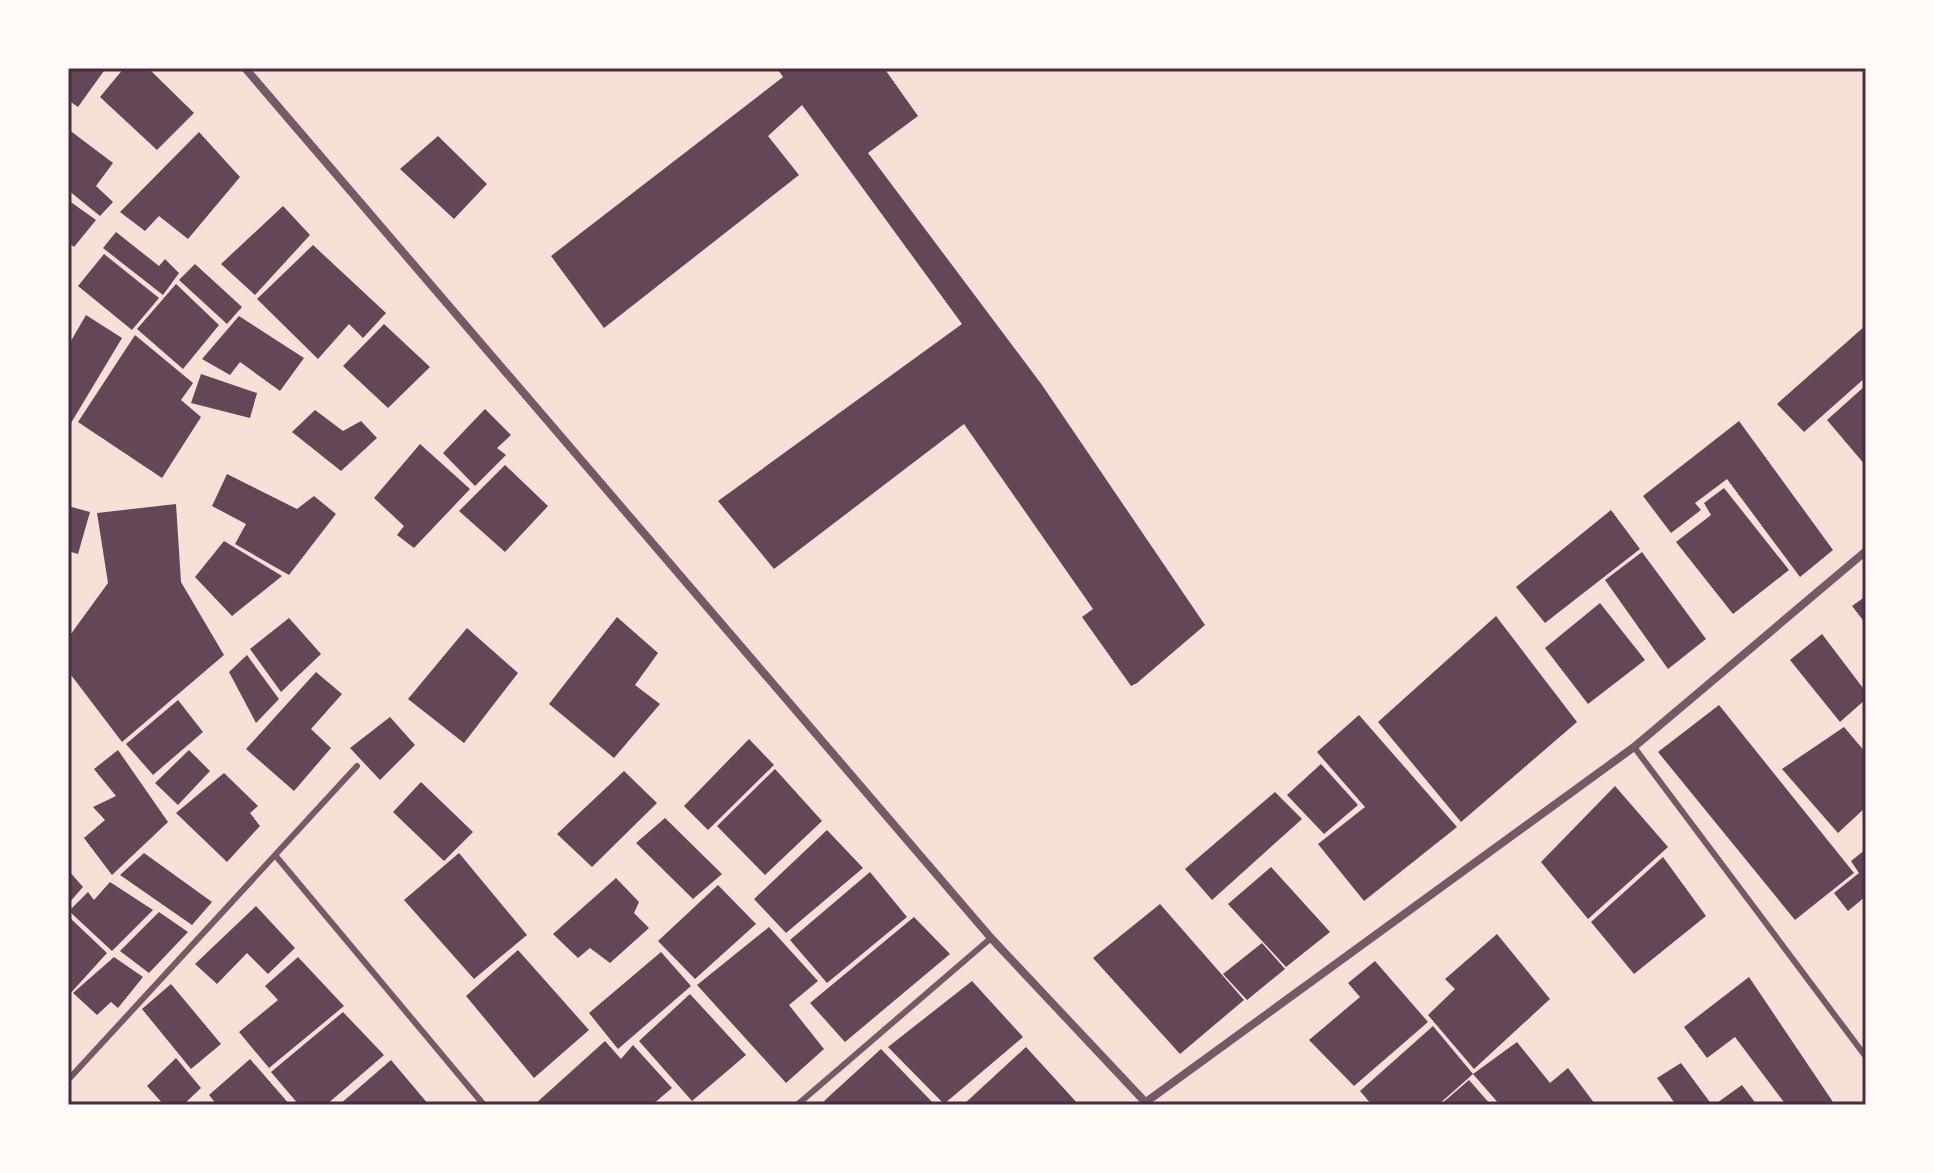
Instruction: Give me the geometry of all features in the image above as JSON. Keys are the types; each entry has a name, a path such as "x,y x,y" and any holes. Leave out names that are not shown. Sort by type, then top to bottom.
{"street":[{"path":"245,68 991,938 1147,1103 1634,747 1866,551"}],"lane":[{"path":"1634,747 1866,1057"},
{"path":"68,1080 357,766"},
{"path":"275,855 484,1105"},
{"path":"797,1105 991,938"}],"building":[{"path":"68,68 106,68 78,107 68,100"},
{"path":"124,68 148,68 194,113 157,150 100,97"},
{"path":"777,68 884,68 918,116 868,153 1042,385 1205,625 1137,683 1131,686 1082,617 1093,609 964,424 774,569 718,501 962,324 802,105 768,136 799,175 604,328 551,256 783,77"},
{"path":"68,129 113,163 96,186 113,202 100,216 68,190"},
{"path":"199,132 240,177 188,239 159,216 145,231 120,212"},
{"path":"438,136 487,184 454,219 400,169"},
{"path":"68,200 96,220 74,247 68,242"},
{"path":"283,206 310,235 255,295 221,264"},
{"path":"116,232 159,266 165,259 179,273 163,295 103,248"},
{"path":"313,245 386,313 363,338 349,324 318,359 257,299"},
{"path":"104,254 159,298 132,330 78,286"},
{"path":"195,264 242,307 227,324 179,280"},
{"path":"176,284 219,325 183,369 137,329"},
{"path":"86,315 122,338 71,423 68,421 68,346"},
{"path":"239,316 304,358 280,391 240,362 230,375 202,359"},
{"path":"384,324 430,367 388,408 343,366"},
{"path":"1866,325 1866,377 1804,432 1777,404"},
{"path":"135,335 193,383 181,400 201,417 162,478 78,422"},
{"path":"201,374 257,393 250,418 191,403"},
{"path":"1866,385 1866,466 1827,420"},
{"path":"485,409 511,435 497,448 506,455 475,486 443,453"},
{"path":"315,410 343,431 361,421 377,438 341,471 292,432"},
{"path":"1739,421 1833,550 1800,577 1727,479 1695,503 1701,510 1671,533 1643,496"},
{"path":"420,444 470,489 414,548 397,535 404,526 374,498"},
{"path":"505,465 548,506 505,552 459,511"},
{"path":"227,474 297,509 314,496 336,514 289,575 235,544 246,524 212,506"},
{"path":"1724,488 1789,570 1733,614 1676,542 1711,515 1704,503"},
{"path":"176,504 181,582 224,655 122,742 68,671 68,638 108,583 97,513"},
{"path":"68,506 90,512 78,554 68,551"},
{"path":"1611,510 1640,549 1545,623 1516,587"},
{"path":"224,541 282,576 232,616 195,577"},
{"path":"1642,552 1706,639 1668,669 1605,580"},
{"path":"1866,596 1866,624 1852,606"},
{"path":"1600,603 1645,660 1588,704 1545,648"},
{"path":"1496,616 1577,722 1461,822 1378,722"},
{"path":"617,617 658,653 635,685 660,704 614,758 549,704"},
{"path":"289,618 321,654 281,692 250,649"},
{"path":"467,628 518,673 464,743 408,699"},
{"path":"1822,634 1866,692 1866,699 1840,722 1790,660"},
{"path":"247,655 279,699 256,723 229,672"},
{"path":"316,672 342,694 311,729 331,748 294,791 246,749"},
{"path":"178,700 203,732 153,775 126,744"},
{"path":"1719,705 1854,873 1795,920 1658,752"},
{"path":"1359,715 1457,827 1364,901 1318,844 1365,807 1317,752"},
{"path":"390,717 415,745 380,780 350,748"},
{"path":"1844,727 1866,753 1866,807 1838,833 1782,769"},
{"path":"749,739 774,765 708,830 684,806"},
{"path":"118,750 168,822 112,875 84,838 105,820 93,807 116,796 94,769"},
{"path":"189,750 210,771 178,805 155,783"},
{"path":"1321,764 1358,805 1324,834 1287,795"},
{"path":"775,769 822,821 765,875 717,826"},
{"path":"624,771 657,803 592,867 557,834"},
{"path":"224,773 258,806 250,813 260,826 227,862 176,813"},
{"path":"421,782 473,832 444,861 393,812"},
{"path":"1615,786 1668,847 1588,919 1541,862"},
{"path":"1275,792 1302,819 1212,900 1185,869"},
{"path":"665,818 722,874 693,899 636,843"},
{"path":"827,830 863,868 786,933 754,899"},
{"path":"1866,849 1866,896 1848,911 1834,893 1859,873 1851,861"},
{"path":"144,853 212,902 192,925 120,875"},
{"path":"459,853 527,935 474,979 404,900"},
{"path":"1663,857 1706,916 1634,974 1591,922"},
{"path":"1271,867 1330,932 1286,967 1228,904"},
{"path":"68,870 83,887 68,904"},
{"path":"870,872 907,917 827,983 790,940"},
{"path":"616,878 639,902 634,913 649,928 610,963 590,948 578,958 553,934"},
{"path":"110,882 153,910 112,951 69,911 88,892 94,900"},
{"path":"718,885 756,924 695,979 658,941"},
{"path":"1160,904 1244,1000 1180,1054 1093,958"},
{"path":"256,906 295,948 268,974 247,953 217,984 195,964"},
{"path":"159,912 188,932 149,973 120,951"},
{"path":"68,916 107,953 68,996"},
{"path":"914,917 950,954 845,1042 810,1003"},
{"path":"769,927 818,981 789,1005 824,1049 786,1083 697,985"},
{"path":"1497,934 1550,999 1474,1069 1428,1015 1455,989 1445,979"},
{"path":"1262,943 1285,969 1247,1000 1223,974"},
{"path":"518,950 589,1030 534,1078 466,996"},
{"path":"661,952 691,986 618,1049 589,1013"},
{"path":"114,957 143,977 118,1008 111,1002 97,1015 73,993"},
{"path":"298,957 344,1006 269,1068 239,1032 278,1000 265,986"},
{"path":"1375,961 1428,1022 1354,1086 1309,1040 1360,997 1348,983"},
{"path":"1749,977 1835,1105 1786,1105 1735,1037 1707,1058 1684,1027"},
{"path":"972,981 1023,1037 944,1104 888,1047"},
{"path":"171,984 221,1044 191,1069 142,1009"},
{"path":"690,994 746,1055 692,1101 639,1041"},
{"path":"343,1012 384,1055 326,1105 299,1105 271,1072"},
{"path":"1433,1026 1473,1074 1438,1105 1372,1105 1360,1091"},
{"path":"605,1041 621,1059 633,1045 672,1088 652,1105 534,1105"},
{"path":"1517,1042 1550,1083 1568,1068 1595,1104 1500,1105 1473,1074"},
{"path":"1026,1047 1079,1105 963,1105"},
{"path":"881,1049 935,1105 828,1105 824,1101"},
{"path":"176,1058 201,1088 183,1105 164,1105 147,1086"},
{"path":"250,1059 290,1105 217,1105 209,1095"},
{"path":"391,1060 429,1105 339,1105"},
{"path":"1681,1063 1712,1105 1676,1105 1657,1078"},
{"path":"1469,1080 1491,1105 1440,1105"},
{"path":"1742,1085 1757,1105 1714,1105"}]}
